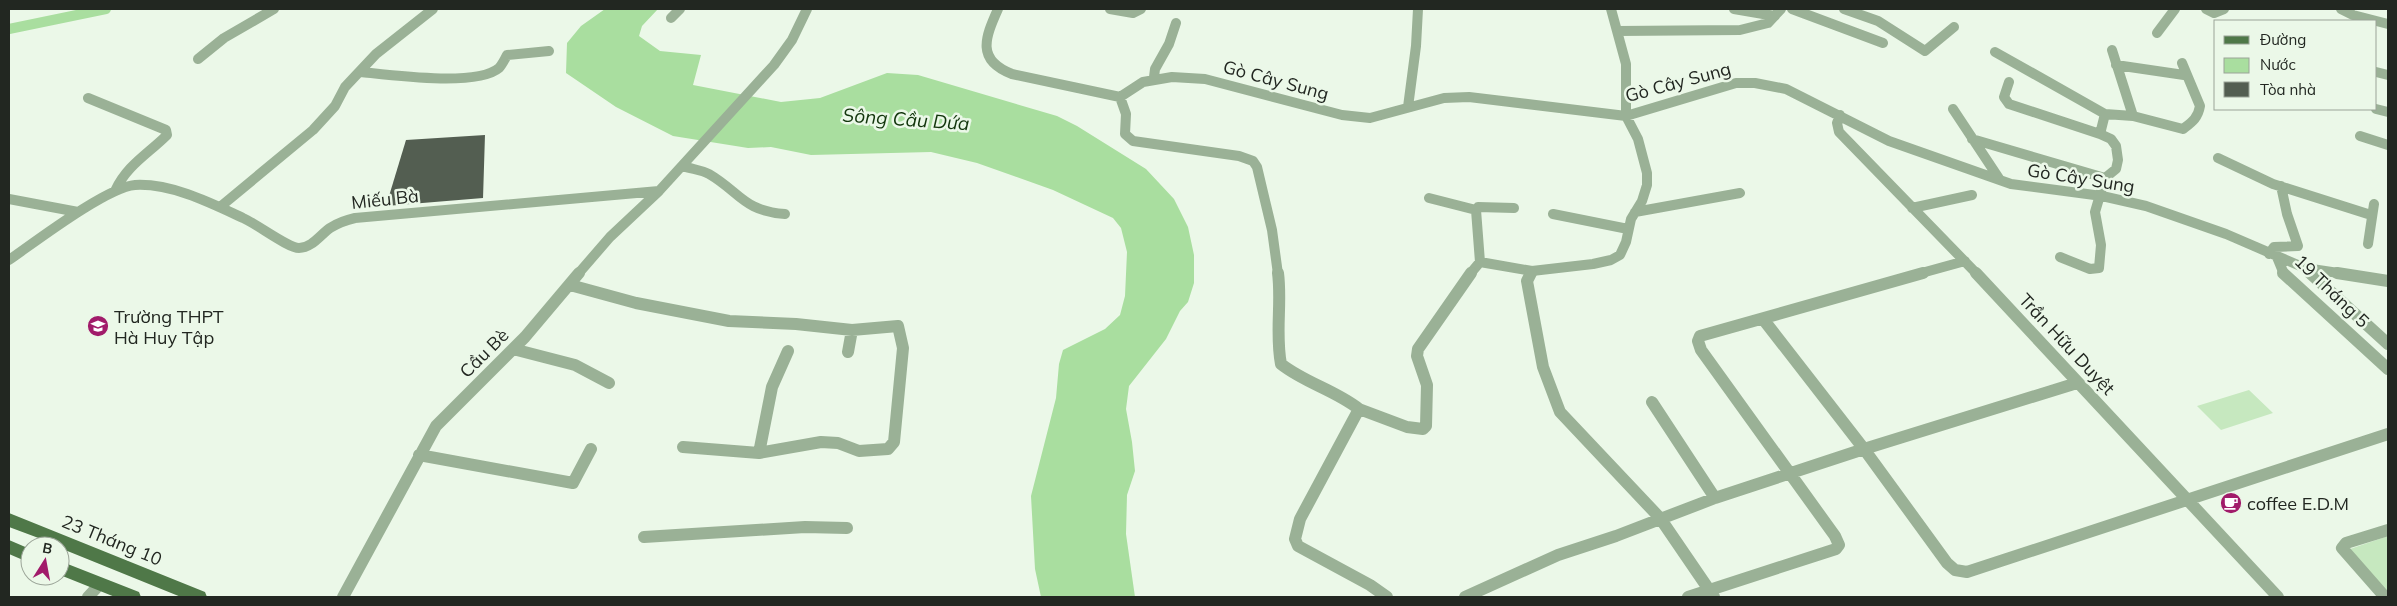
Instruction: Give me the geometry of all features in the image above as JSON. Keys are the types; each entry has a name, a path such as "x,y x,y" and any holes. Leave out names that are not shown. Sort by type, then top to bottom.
{"main road":[{"name":"23 Tháng 10","path":"9,520 199,597"},
{"path":"70,572 133,597"}],"street":[{"path":"198,59 224,38 274,9"},
{"path":"220,207 313,130 336,106 345,87 387,43 432,9"},
{"path":"671,18 680,9"},
{"name":"Cầu Bè","path":"343,597 436,426 513,349 610,237 685,164 752,89 792,40 807,9"},
{"path":"998,9 987,38 988,59 994,68 1012,74 1120,97 1126,114 1125,134 1133,141 1239,156 1253,161 1257,166 1271,222 1276,258 1281,312 1281,364 1285,370 1343,396 1359,409 1407,427 1422,429 1426,426 1427,385 1417,356 1418,349 1455,294 1480,262 1476,210"},
{"path":"1110,9 1133,13 1141,9"},
{"path":"1408,107 1416,46 1418,9"},
{"path":"1480,262 1532,271 1611,260 1620,255 1626,242 1628,229 1647,185 1647,173 1638,139 1626,116 1628,81 1618,31 1611,9"},
{"path":"1734,9 1778,12"},
{"path":"1792,9 1883,43"},
{"path":"1844,9 1878,21 1925,51 1954,27"},
{"path":"2157,33 2175,9"},
{"path":"2206,9 2214,13 2224,9"},
{"path":"2341,9 2375,20"},
{"path":"1618,31 1704,32 1739,29 1767,23 1778,12"},
{"path":"1154,78 1176,23"},
{"path":"2112,50 2133,116"},
{"path":"361,72 452,80 491,72 499,68 507,55 549,51"},
{"path":"1995,52 2105,114 2133,116 2183,128 2195,122 2200,112 2199,97 2184,75 2182,63"},
{"path":"2116,65 2184,75"},
{"name":"Gò Cây Sung","path":"1120,97 1134,84 1154,78 1177,76 1218,82 1253,90 1318,110 1360,118 1370,118 1444,98 1469,97 1626,116 1736,83 1755,83 1786,89 1889,141 2000,180 2028,188 2102,196 2164,211 2226,234 2273,256 2305,268 2388,281"},
{"path":"2009,82 2004,97 2009,104 2100,134 2111,139 2116,146 2118,160 2116,169 2105,178 2102,196 2095,212 2101,245 2099,268 2090,269 2060,257"},
{"path":"88,98 166,130 167,135 161,142 140,156 120,177 115,190"},
{"path":"1953,109 2000,180"},
{"path":"2100,134 2105,114"},
{"name":"Trần Hữu Duyệt","path":"1840,115 1837,123 1839,132 1965,261 2278,597"},
{"path":"2360,136 2388,145"},
{"path":"1972,139 2105,178"},
{"path":"2218,158 2233,168 2281,186 2373,209 2368,244"},
{"path":"685,164 709,174 737,197 755,208 770,213 785,214"},
{"name":"Miếu Bà","path":"9,260 78,212 115,190 129,186 147,185 220,207 268,230 292,246 301,248 307,246 331,227 355,218 659,191"},
{"path":"2273,256 2274,248 2298,246 2287,214 2281,186"},
{"path":"1635,212 1740,192"},
{"path":"1912,208 1972,195"},
{"path":"1428,198 1476,210 1478,207 1514,208"},
{"path":"9,199 78,212"},
{"path":"1553,214 1628,229"},
{"name":"19 Tháng 5","path":"2273,256 2284,274 2388,369"},
{"path":"1688,597 1711,593 1840,546 1701,350 1698,341 1700,336 1965,261"},
{"name":"19 Tháng 5","path":"2305,268 2388,344"},
{"path":"1532,271 1527,281 1540,352 1552,397 1560,412 1589,445 1660,518 1711,593"},
{"path":"570,285 636,303 715,318 852,330 898,326 903,348 894,442 888,449 859,451 838,443 821,442 759,453 683,447"},
{"path":"2337,322 2358,317"},
{"path":"1763,319 1864,449 1947,563 1955,570 1962,572 2388,434"},
{"path":"848,352 852,330"},
{"path":"513,349 567,362 596,373 609,383"},
{"path":"759,453 772,386 788,351"},
{"path":"1465,597 1558,555 1616,536 1715,498 1864,449 2077,383"},
{"path":"1652,402 1715,498"},
{"path":"1359,409 1300,519 1293,537 1298,546 1370,585 1387,597"},
{"path":"419,456 573,483 590,449"},
{"path":"644,536 804,527 847,528"},
{"path":"2386,597 2342,548 2346,544 2388,530"},
{"path":"88,597 100,584"}],"shaded area":[{"path":"2249,390 2273,413 2221,430 2197,406"},
{"path":"2388,536 2388,593 2350,549"}],"water":[{"name":"Sông Cầu Dứa","path":"605,9 658,9 642,26 639,36 660,51 701,55 693,85 781,102 820,98 887,73 918,75 1057,116 1077,126 1146,169 1174,199 1188,227 1194,255 1194,283 1188,302 1180,311 1166,339 1129,386 1126,409 1135,471 1127,495 1126,534 1135,597 1041,597 1035,569 1031,496 1056,398 1059,364 1063,350 1105,329 1120,315 1125,296 1127,252 1121,228 1113,218 1053,190 977,163 931,152 811,155 771,147 748,148 673,136 616,107 566,73 567,43 581,26"}],"building":[{"path":"485,135 483,198 386,206 406,140"}],"waterway":[{"path":"9,29 106,9"}],"place":[{"name":"Trường THPT Hà Huy Tập","path":"98,326"},
{"name":"coffee E.D.M","path":"2231,503"}]}
